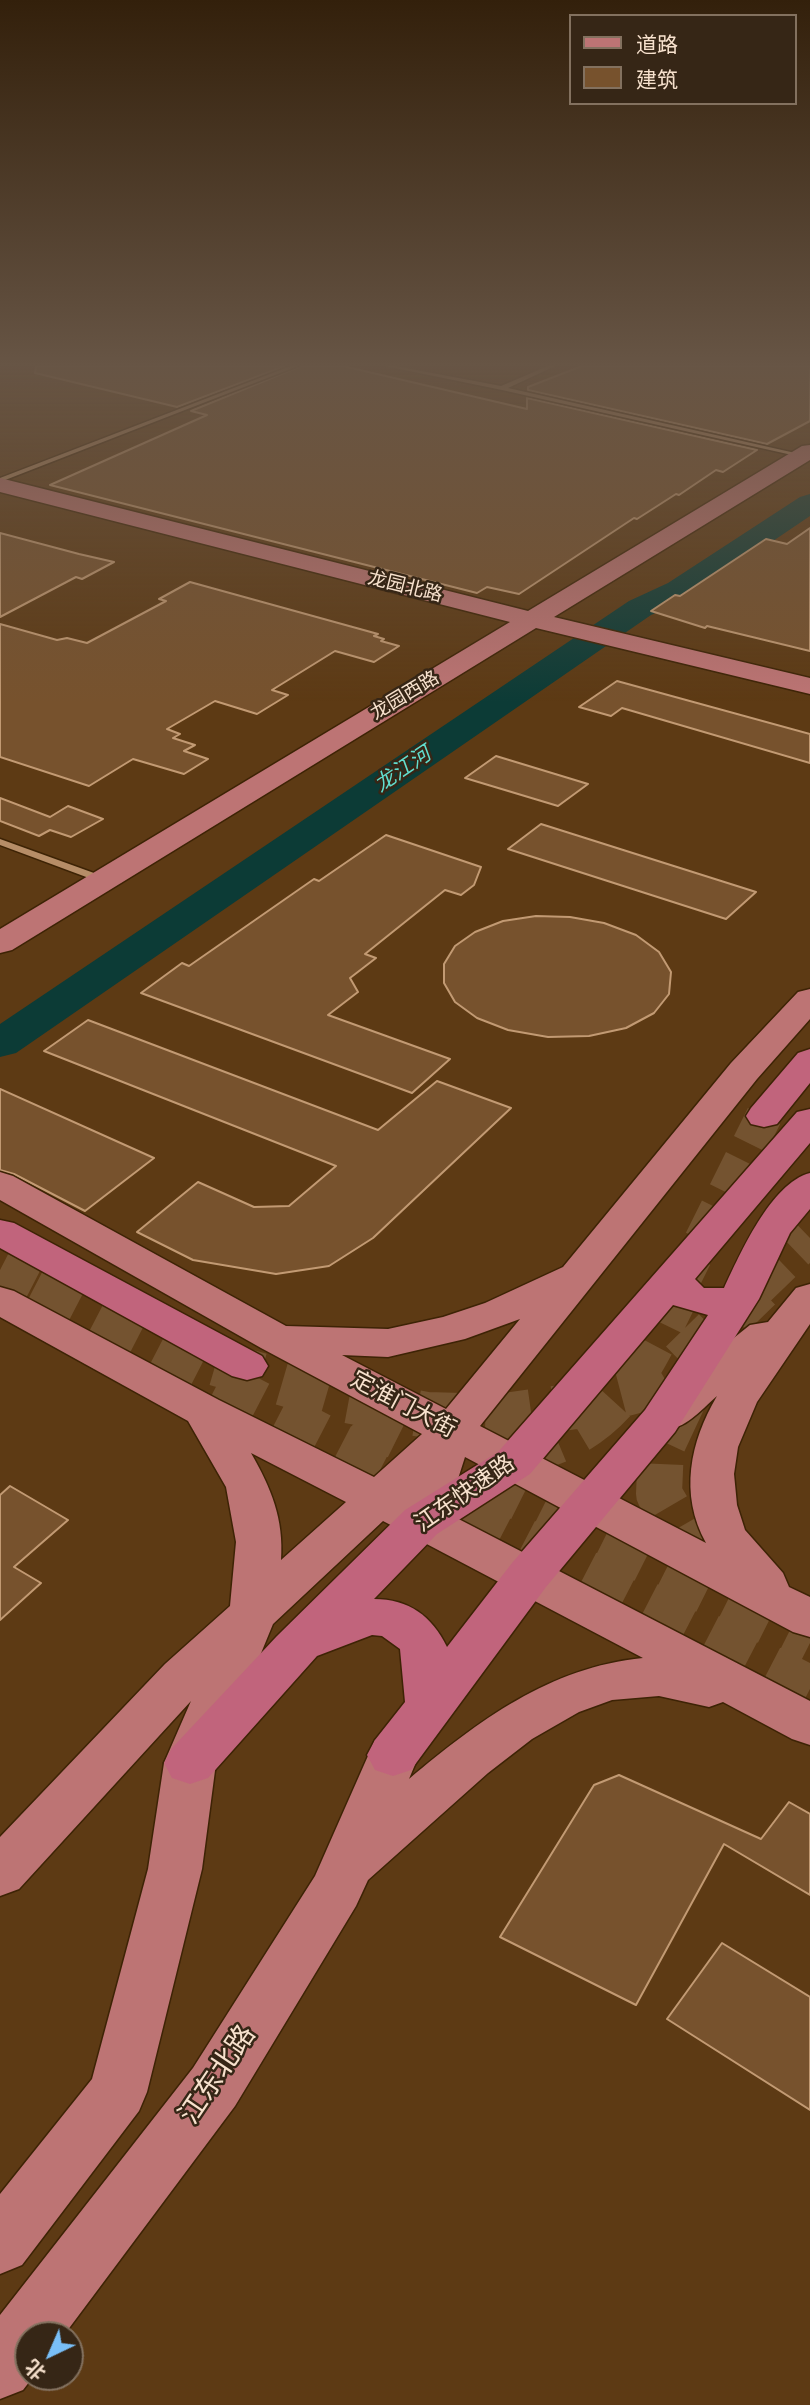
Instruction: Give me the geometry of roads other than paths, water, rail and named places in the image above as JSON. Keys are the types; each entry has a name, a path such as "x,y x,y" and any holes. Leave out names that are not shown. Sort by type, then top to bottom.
{"highway":[{"path":"764,1116 810,1060"},
{"name":"江东快速路","path":"190,1763 293,1649 421,1522 513,1463 810,1120"},
{"path":"393,1755 529,1575 660,1421 739,1299 772,1229 810,1185"},
{"path":"0,1232 261,1352"},
{"path":"674,1275 682,1294 708,1304 739,1299"},
{"path":"293,1649 369,1616 381,1615 398,1620 419,1639 425,1653 430,1708"}],"main road":[{"name":"龙园西路","path":"0,943 101,879 764,478"},
{"name":"龙园北路","path":"0,485 532,620 810,686"},
{"path":"0,1873 182,1678 452,1431 744,1071 810,999"},
{"name":"定淮门大街","path":"0,1184 261,1352 452,1431 810,1619"},
{"path":"261,1352 388,1343 450,1329 499,1313 581,1272"},
{"path":"660,1421 809,1299"},
{"path":"809,1299 752,1375 722,1431 712,1468 717,1518 735,1552 767,1587 810,1619"},
{"path":"0,1300 204,1411 529,1575 810,1726"},
{"path":"0,2243 118,2092 175,1869 190,1763 253,1613 259,1542 248,1487 204,1411"},
{"path":"421,1522 452,1431"},
{"path":"346,1868 467,1761 513,1726 552,1703 602,1683 652,1674 693,1681 810,1726"},
{"name":"江东北路","path":"0,2367 214,2087 337,1889 393,1755"}],"street":[{"path":"0,842 101,879"}],"waterway":[{"name":"龙江河","path":"0,1044 640,608 679,590 810,503"}],"tunnel":[{"path":"678,1289 764,1116"},
{"path":"757,1289 810,1238"},
{"path":"0,1270 37,1289"},
{"path":"34,1288 810,1689"},
{"path":"618,1395 636,1371 679,1288"},
{"path":"618,1395 637,1390 682,1363 759,1288"},
{"path":"216,1363 336,1398 427,1415 498,1417 576,1406 618,1395"},
{"path":"513,1453 547,1444 576,1431 618,1395"},
{"path":"683,1400 661,1447 659,1494 684,1537 716,1565"},
{"path":"357,1416 810,1643"}]}
